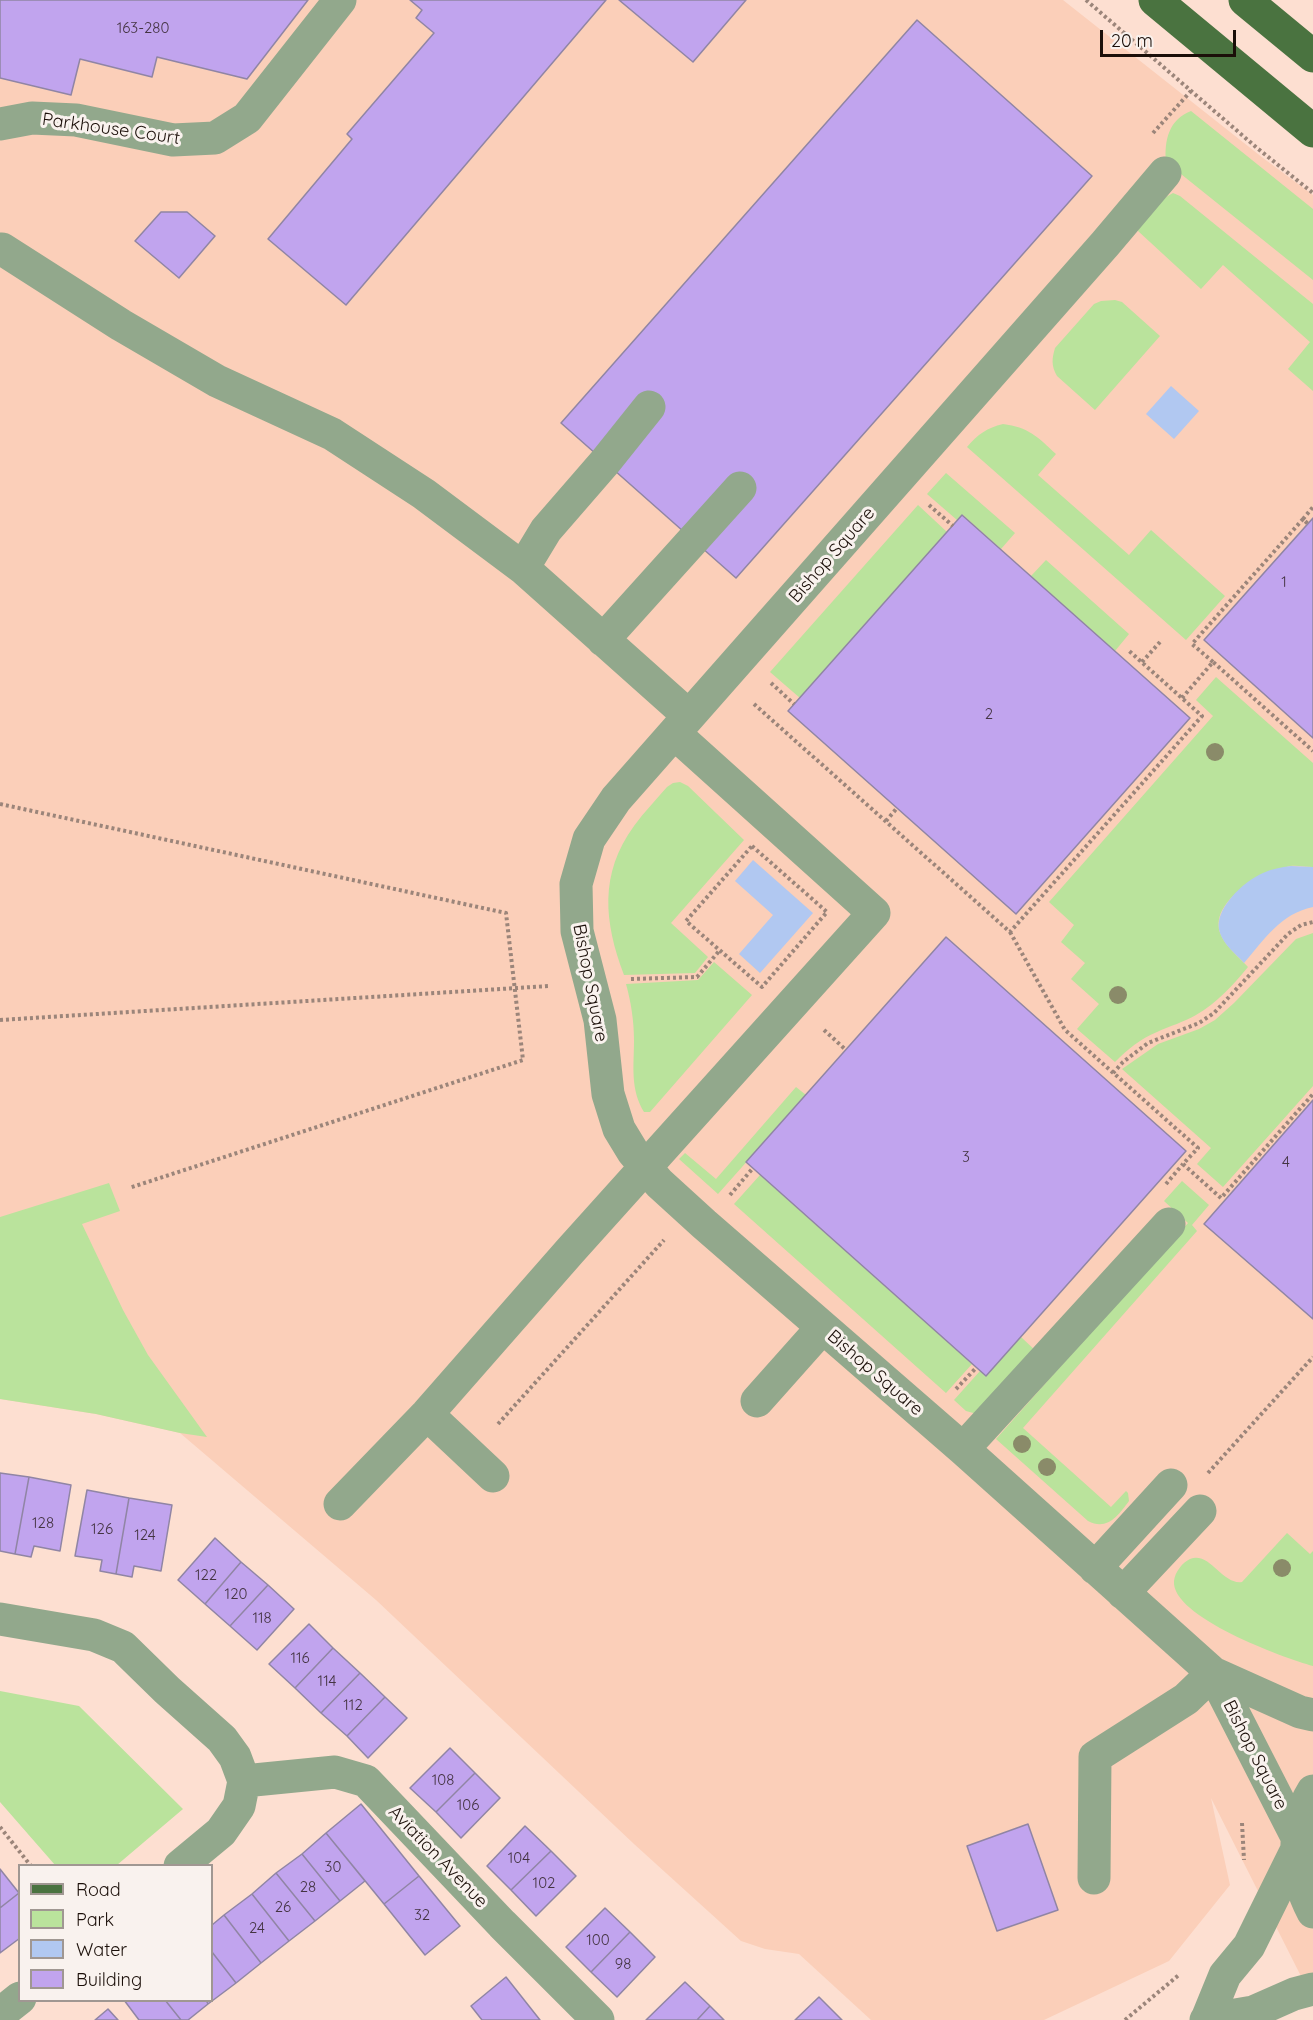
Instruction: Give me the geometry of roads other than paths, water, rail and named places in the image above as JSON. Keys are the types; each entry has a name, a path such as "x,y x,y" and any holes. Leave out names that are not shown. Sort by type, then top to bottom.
{"main road":[{"path":"1155,0 1313,131"},
{"path":"1245,0 1313,56"}],"street":[{"name":"Parkhouse Court","path":"0,124 32,118 76,120 173,140 215,138 247,118 339,0"},
{"name":"Bishop Square","path":"1165,173 616,799 589,838 576,884 577,931 600,1020 608,1094 619,1128 633,1152 659,1183 1214,1673 1300,1712 1313,1715"},
{"path":"2,249 121,326 207,375 332,434 424,494 523,568 603,640 681,725 874,913 570,1251 427,1414 340,1504"},
{"path":"523,568 546,530 649,407"},
{"path":"603,640 740,488"},
{"path":"963,1449 1169,1224"},
{"path":"757,1401 822,1328"},
{"path":"427,1414 482,1465"},
{"path":"1095,1568 1191,1492 1123,1593"},
{"path":"0,1619 94,1635 123,1647 167,1690 222,1738 235,1757 244,1781 239,1806 221,1832 182,1864"},
{"name":"Bishop Square","path":"1214,1673 1296,1844"},
{"path":"1094,1878 1095,1757 1186,1699 1214,1673"},
{"name":"Aviation Avenue","path":"244,1781 335,1772 366,1781 502,1924 598,2020"},
{"path":"1206,2020 1225,1975 1249,1946 1296,1844 1306,1803 1313,1791"},
{"path":"1296,1844 1300,1882 1313,1912"},
{"path":"1206,2020 1253,2012 1294,1994 1313,1989"},
{"path":"0,2014 18,2000"}],"water":[{"path":"1171,386 1199,411 1174,439 1146,414"},
{"path":"753,860 813,913 760,973 739,954 773,915 735,881"},
{"path":"1313,867 1313,907 1301,910 1282,921 1244,963 1227,945 1220,933 1219,924 1225,906 1239,889 1255,877 1277,868"}]}
